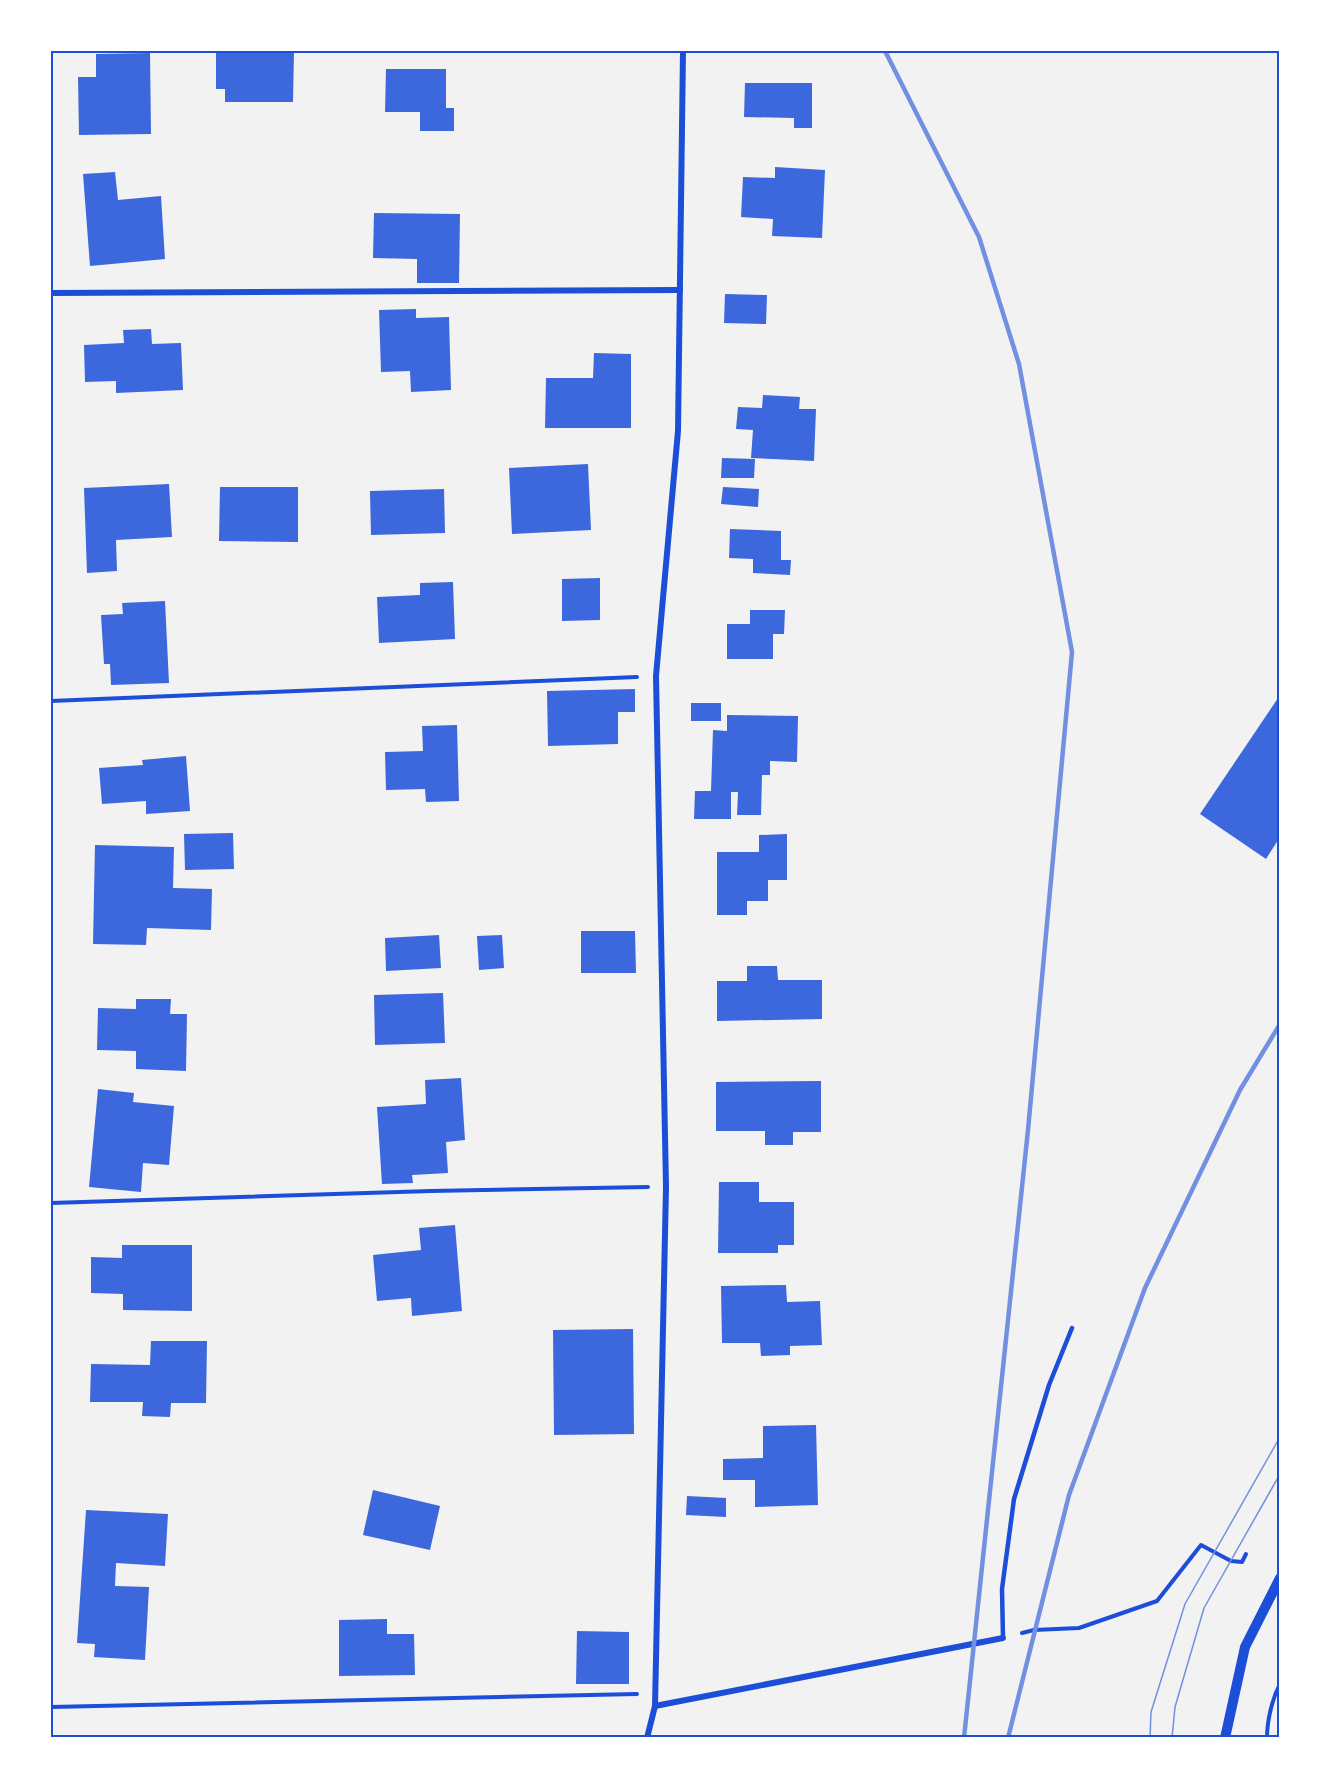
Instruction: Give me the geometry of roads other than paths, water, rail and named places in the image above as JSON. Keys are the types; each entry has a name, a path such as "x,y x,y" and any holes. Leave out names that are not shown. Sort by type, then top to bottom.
{"street":[{"path":"647,1738 656,1706 666,1187 656,676 678,431 683,51"},
{"path":"51,293 681,290"},
{"path":"1225,1738 1245,1647 1280,1578"},
{"path":"656,1706 1003,1638"}],"lane":[{"path":"1003,1638 1002,1589 1014,1499 1049,1384 1072,1328"}],"tram line":[{"path":"1150,1738 1151,1712 1185,1604 1280,1437"},
{"path":"1172,1738 1175,1707 1204,1608 1280,1474"}],"railway":[{"path":"885,51 979,237 1019,364 1072,652 1028,1130 964,1738"},
{"path":"1008,1738 1069,1495 1145,1288 1240,1090 1280,1024"}]}
